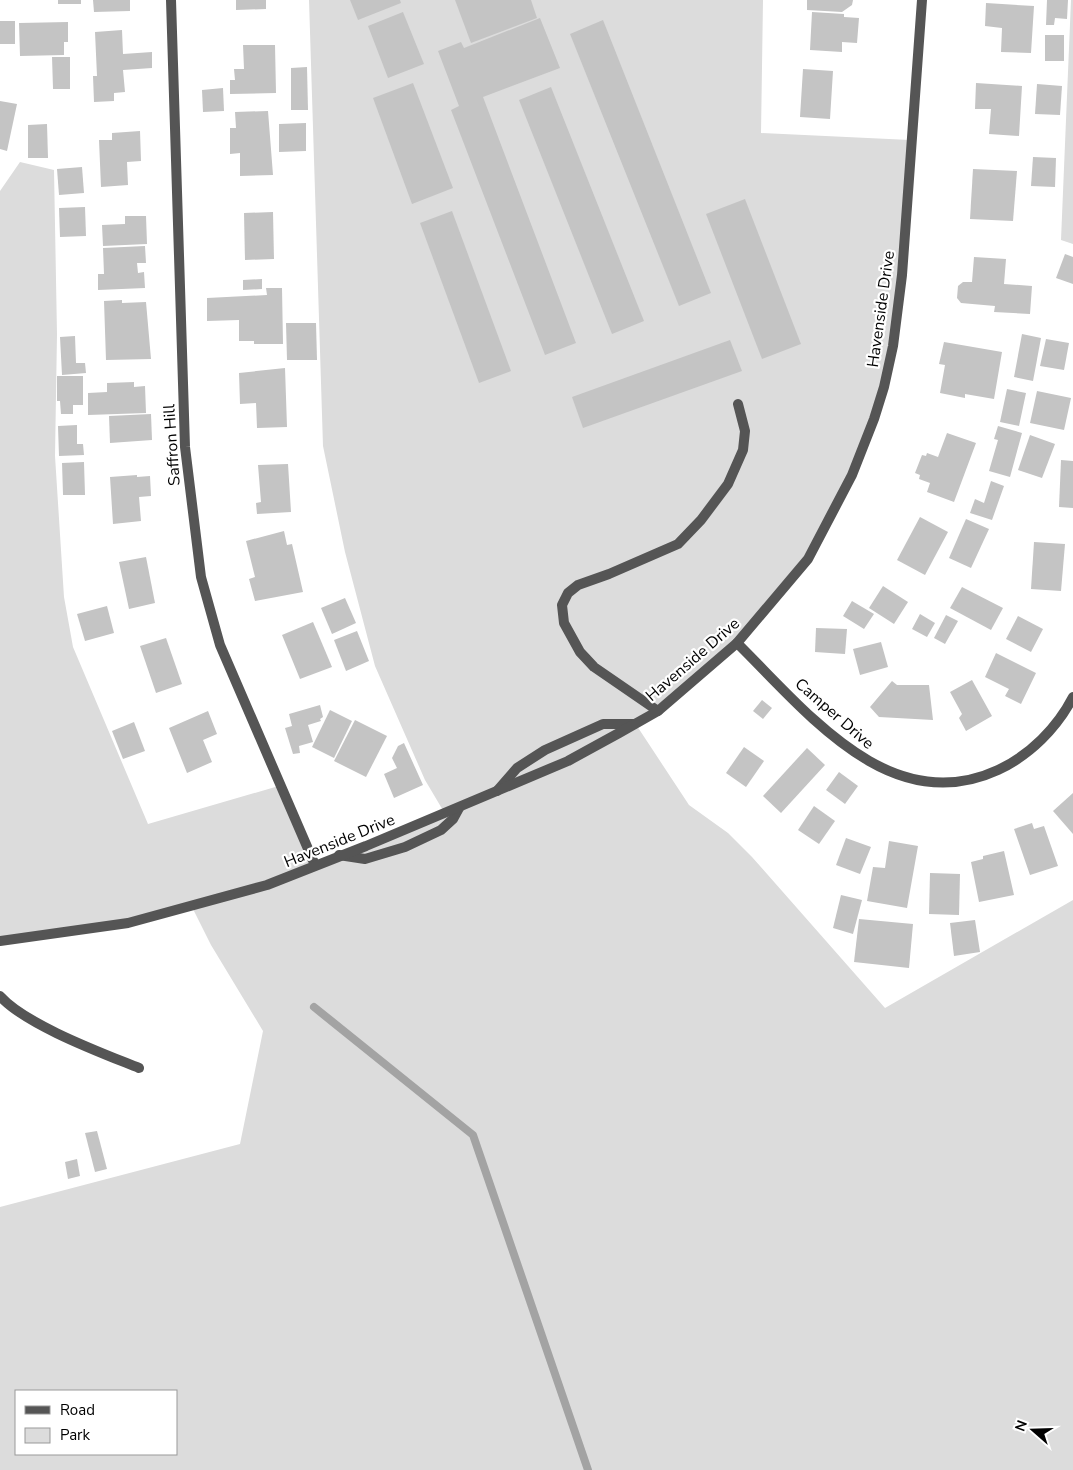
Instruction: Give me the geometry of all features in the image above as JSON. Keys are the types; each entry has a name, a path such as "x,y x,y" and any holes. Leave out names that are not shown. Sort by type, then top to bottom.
{"street":[{"name":"Saffron Hill","path":"171,0 185,447 201,578 220,645 315,865"},
{"name":"Havenside Drive","path":"0,941 90,930 128,923 267,885 340,856 568,761 658,711 738,643 812,552 852,474 874,419 884,387 893,346 902,274 922,0"},
{"path":"658,711 594,666 580,652 564,623 562,605 568,593 578,585 609,574 678,544 701,520 728,484 743,450 745,431 738,404"},
{"name":"Camper Drive","path":"738,643 804,710 848,747 873,765 905,778 955,782 988,775 1011,764 1035,746 1053,727 1064,715 1073,697"},
{"path":"497,791 517,768 545,750 602,724 634,724"},
{"path":"340,856 365,859 405,847 441,830 453,819 458,808"},
{"path":"0,996 25,1015 71,1039 139,1068"}],"green space":[{"path":"309,0 763,0 761,133 910,140 904,227 884,387 823,533 736,642 635,723 689,805 728,833 752,857 885,1008 1073,900 1073,1470 0,1470 0,1207 240,1144 263,1031 211,945 192,907 129,922 0,939 0,191 20,162 54,170 57,334 55,456 64,597 73,647 148,824 282,785 315,865 444,812 425,780 375,666 345,552 323,446"},
{"path":"1071,0 1073,0 1073,244 1061,240"}],"building":[{"path":"58,0 81,0 81,4 58,4"},
{"path":"93,0 130,0 130,11 94,12"},
{"path":"236,0 266,0 266,9 236,10"},
{"path":"350,0 400,0 401,3 358,20"},
{"path":"455,0 531,0 537,18 471,43"},
{"path":"807,0 853,0 852,5 842,12 807,10"},
{"path":"1047,0 1068,0 1067,19 1055,18 1054,25 1046,25"},
{"path":"986,3 1034,6 1031,53 1001,52 1002,28 985,26"},
{"path":"403,12 424,64 388,78 368,26"},
{"path":"812,12 844,14 844,17 859,18 857,43 842,42 842,52 810,50"},
{"path":"540,18 560,68 483,97 576,343 545,355 451,110 459,106 438,51 461,42 464,48"},
{"path":"603,20 711,293 679,306 570,34"},
{"path":"0,21 15,21 15,44 0,44"},
{"path":"68,22 68,42 64,42 64,55 20,56 19,23"},
{"path":"122,30 123,54 152,52 152,68 123,70 125,92 114,93 114,101 94,102 93,76 97,76 95,32"},
{"path":"1045,35 1064,35 1064,61 1045,61"},
{"path":"243,45 275,45 276,93 230,94 230,80 235,80 234,69 244,69"},
{"path":"52,57 70,57 70,89 53,89"},
{"path":"307,67 308,110 291,110 291,68"},
{"path":"803,69 833,71 830,119 800,117"},
{"path":"413,83 453,188 412,204 373,98"},
{"path":"976,83 1022,86 1019,136 989,134 991,109 975,109"},
{"path":"1037,84 1062,86 1060,115 1035,114"},
{"path":"551,87 644,321 612,334 519,100"},
{"path":"223,88 224,111 203,112 202,90"},
{"path":"0,101 17,104 7,151 0,149"},
{"path":"268,111 273,175 240,176 240,153 230,154 230,128 236,128 235,112"},
{"path":"306,123 306,151 279,152 279,124"},
{"path":"47,124 48,158 28,158 28,125"},
{"path":"140,131 141,161 127,162 128,185 101,187 99,140 112,140 112,133"},
{"path":"1033,157 1056,158 1055,187 1031,186"},
{"path":"82,167 84,193 59,195 57,169"},
{"path":"973,169 1017,171 1013,221 970,219"},
{"path":"745,199 801,344 762,359 706,214"},
{"path":"85,207 86,236 60,237 59,208"},
{"path":"452,211 511,371 479,383 420,223"},
{"path":"273,212 274,259 245,260 244,213"},
{"path":"125,216 146,216 147,244 103,246 102,225 125,224"},
{"path":"145,246 146,263 137,263 138,273 144,272 145,288 98,290 98,274 104,274 103,248"},
{"path":"1065,254 1073,257 1073,284 1056,278"},
{"path":"974,257 1006,259 1004,284 1032,286 1030,314 994,312 995,306 961,303 957,298 958,286 963,282 972,282"},
{"path":"262,279 262,289 243,290 243,280"},
{"path":"266,288 282,288 283,344 254,344 254,341 239,341 239,320 207,321 207,298 267,295"},
{"path":"122,300 122,303 146,302 151,359 106,360 104,301"},
{"path":"286,323 316,323 317,360 287,360"},
{"path":"1022,334 1041,338 1033,381 1014,377"},
{"path":"75,336 76,363 85,363 86,373 62,375 60,337"},
{"path":"1046,339 1069,343 1064,370 1040,366"},
{"path":"730,340 742,371 583,428 572,397"},
{"path":"944,342 1002,352 994,399 965,394 965,398 940,393 945,365 939,364"},
{"path":"285,368 287,427 257,428 256,403 240,404 239,373"},
{"path":"57,376 83,376 83,405 73,405 73,414 61,414 60,401 57,401"},
{"path":"134,382 134,387 145,386 146,413 88,415 88,393 107,392 107,383"},
{"path":"1007,389 1026,393 1019,426 1000,422"},
{"path":"1037,391 1071,398 1064,430 1030,423"},
{"path":"151,414 152,440 110,443 109,416"},
{"path":"77,425 77,444 83,444 84,455 59,456 58,426"},
{"path":"998,426 1022,433 1010,477 989,471 998,440 994,439"},
{"path":"947,433 976,443 954,502 927,492 930,483 919,479 920,475 915,473 922,455 926,456 927,453 938,457"},
{"path":"1030,435 1055,444 1042,478 1018,470"},
{"path":"1061,460 1073,461 1073,508 1059,507"},
{"path":"84,462 85,495 63,495 62,463"},
{"path":"288,464 291,512 257,514 256,503 261,502 258,465"},
{"path":"137,475 137,477 150,476 151,496 139,497 141,521 113,524 110,477"},
{"path":"991,481 1004,486 992,520 970,513 975,499 984,503"},
{"path":"920,517 948,532 925,575 897,560"},
{"path":"966,519 989,529 971,568 949,558"},
{"path":"284,531 287,545 292,544 303,592 255,601 249,579 255,577 246,541"},
{"path":"1034,542 1065,544 1061,591 1031,589"},
{"path":"146,557 155,603 129,609 119,562"},
{"path":"883,586 908,602 894,624 869,608"},
{"path":"962,587 1003,608 991,630 950,608"},
{"path":"345,598 356,623 332,634 321,608"},
{"path":"852,601 874,614 864,629 843,616"},
{"path":"107,606 114,633 85,641 77,614"},
{"path":"920,614 935,623 927,637 912,629"},
{"path":"946,615 958,621 945,644 934,638"},
{"path":"1018,616 1043,629 1031,652 1006,639"},
{"path":"313,622 332,667 300,679 282,635"},
{"path":"816,628 847,629 845,654 815,652"},
{"path":"357,631 369,661 346,671 334,640"},
{"path":"166,638 182,684 156,693 140,646"},
{"path":"881,642 888,667 860,675 853,649"},
{"path":"996,653 1036,673 1021,704 1005,696 1009,689 985,677"},
{"path":"972,680 992,716 966,731 959,718 962,714 950,692"},
{"path":"892,681 897,685 929,685 933,720 879,717 870,707"},
{"path":"762,700 772,708 763,719 753,711"},
{"path":"320,705 323,717 320,719 321,721 308,725 313,742 299,746 300,753 293,754 285,728 292,726 289,714"},
{"path":"330,710 352,721 334,758 312,747"},
{"path":"208,711 217,734 203,740 212,762 187,773 169,728"},
{"path":"355,720 387,736 366,777 334,761"},
{"path":"134,722 145,751 123,759 112,731"},
{"path":"404,743 423,785 394,798 384,774 397,768 392,758 398,746"},
{"path":"744,747 764,761 746,787 726,773"},
{"path":"807,748 825,765 781,813 763,796"},
{"path":"839,772 858,786 845,804 826,790"},
{"path":"1073,793 1073,834 1053,811"},
{"path":"814,806 835,821 819,844 798,830"},
{"path":"1032,823 1034,829 1044,826 1058,866 1030,875 1014,829"},
{"path":"846,838 871,847 860,874 836,865"},
{"path":"889,841 918,846 907,908 867,901 873,867 885,868"},
{"path":"1004,851 1014,895 979,902 971,862 983,859 983,856"},
{"path":"930,873 960,874 959,915 929,914"},
{"path":"841,895 862,900 853,934 833,928"},
{"path":"859,919 913,924 909,968 854,962"},
{"path":"975,920 980,952 954,956 950,923"},
{"path":"97,1131 107,1169 95,1172 85,1133"},
{"path":"77,1159 80,1176 68,1179 65,1162"}],"waterway":[{"path":"314,1007 473,1135 588,1470"}]}
